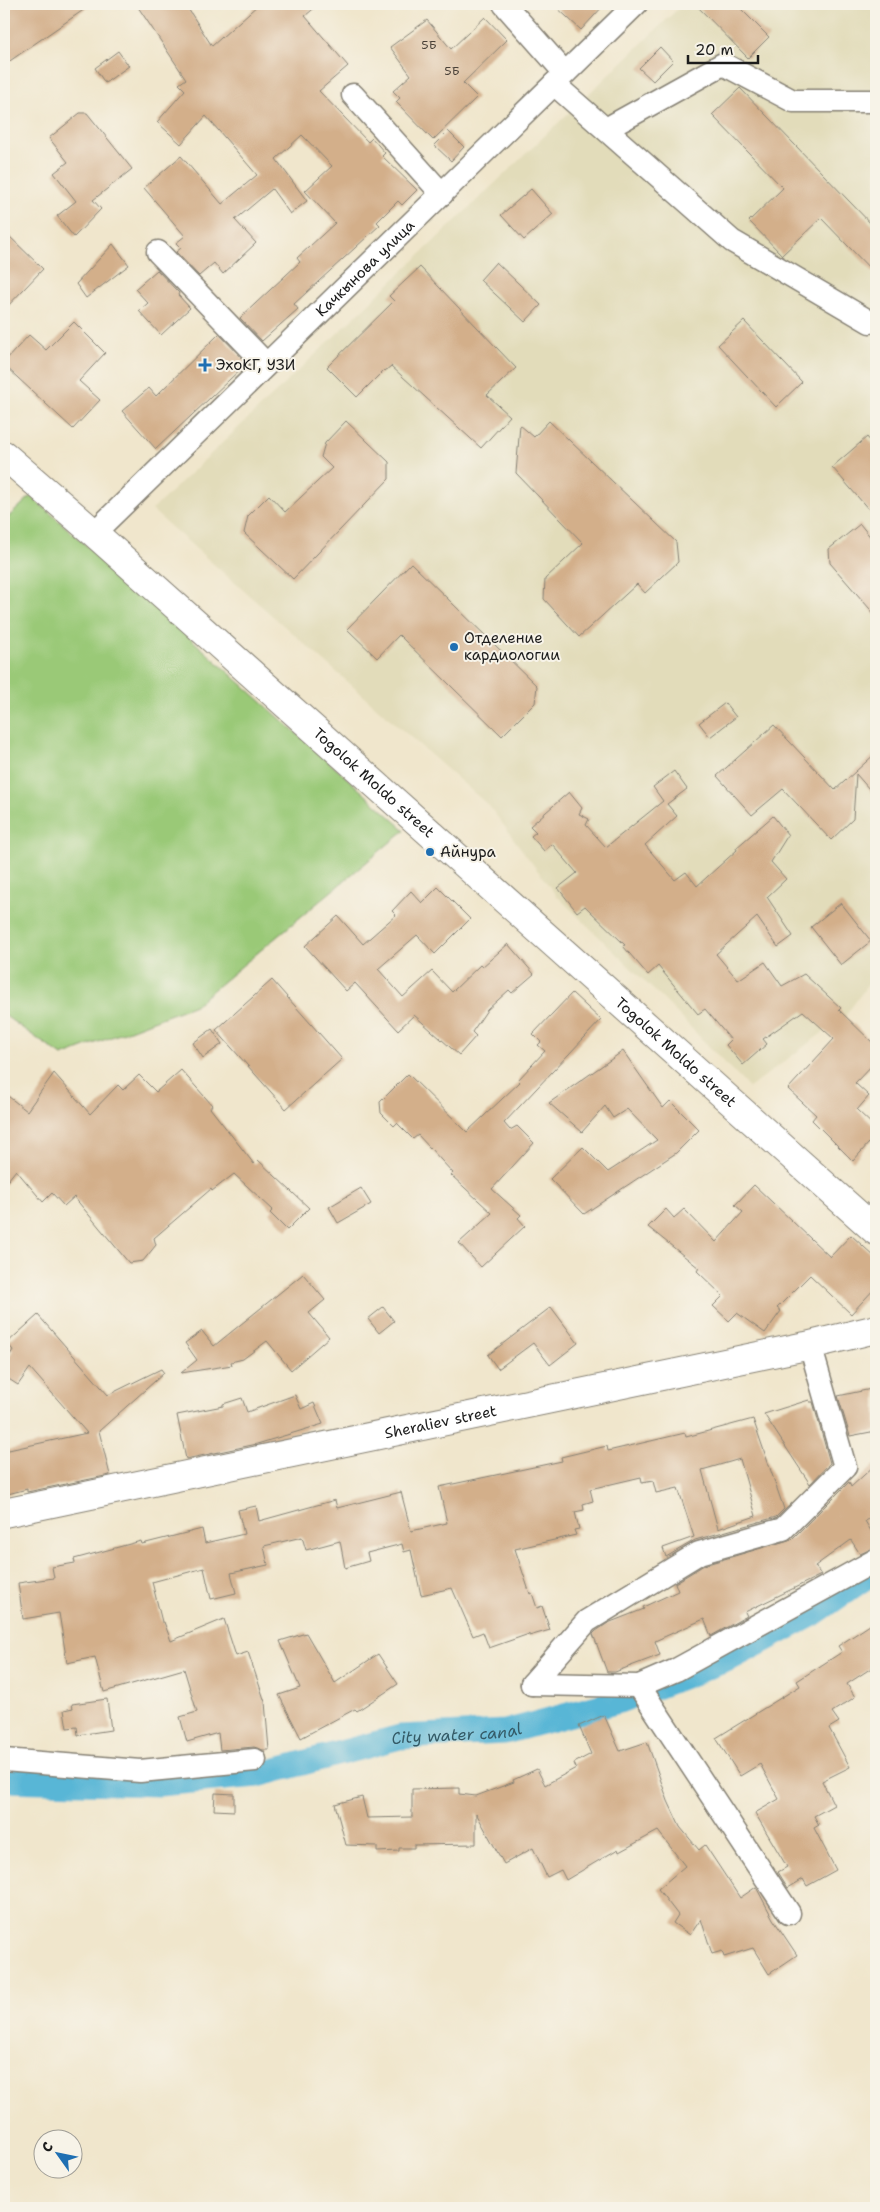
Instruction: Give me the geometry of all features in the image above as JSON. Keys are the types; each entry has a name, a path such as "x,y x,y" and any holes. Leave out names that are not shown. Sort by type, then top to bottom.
{"street":[{"path":"504,4 560,78 606,129 732,241 870,322"},
{"name":"Качкынова улица","path":"94,532 636,4"},
{"path":"606,129 723,64 792,101 876,101"},
{"path":"353,95 442,194"},
{"path":"158,252 266,364"},
{"name":"Togolok Moldo street","path":"4,454 94,532 876,1231"},
{"name":"Sheraliev street","path":"4,1512 810,1345 876,1329"},
{"path":"810,1345 845,1467 783,1529 699,1554 587,1621 532,1684 639,1686 676,1670 876,1560"},
{"path":"639,1686 789,1913"},
{"path":"4,1760 140,1771 255,1760"}],"shaded area":[{"path":"683,4 876,4 876,973 846,1015 749,1088 669,1005 556,895 489,806 152,510"}],"green space":[{"path":"31,496 405,830 195,1005 62,1056 4,1015 4,521"}],"building":[{"path":"15,4 92,4 4,65 4,11"},
{"path":"136,4 185,4 212,46 259,4 319,4 305,16 348,66 319,91 368,142 372,138 385,153 382,156 417,190 402,205 398,201 377,222 380,225 294,304 298,309 262,341 240,318 300,262 297,258 335,223 305,191 332,166 302,135 276,159 307,201 290,214 272,189 235,220 256,243 223,274 214,263 199,276 176,252 181,248 176,243 185,236 144,188 181,156 222,204 257,175 206,116 181,144 157,122 185,90 179,84 186,79"},
{"path":"553,4 605,4 581,30"},
{"path":"695,4 736,4 769,37 748,58"},
{"path":"485,17 507,40 463,83 477,97 433,140 396,102 400,98 393,91 411,75 390,47 427,20 451,49"},
{"path":"660,47 673,61 653,81 639,68"},
{"path":"118,51 129,66 105,83 95,68"},
{"path":"740,88 876,229 876,275 821,218 782,255 749,221 783,188 712,115"},
{"path":"80,113 87,113 132,169 93,200 101,209 74,237 57,216 76,201 54,173 68,162 49,138"},
{"path":"448,131 464,147 451,161 434,145"},
{"path":"531,189 553,214 524,240 501,215"},
{"path":"4,231 43,269 4,310"},
{"path":"113,244 129,265 86,298 76,284"},
{"path":"496,262 541,305 525,322 480,280"},
{"path":"420,267 516,368 487,395 510,416 481,448 391,366 384,370 357,397 327,367 394,301 389,296"},
{"path":"157,270 179,293 178,295 190,308 161,335 139,311 148,303 135,289"},
{"path":"744,321 802,382 776,407 718,345"},
{"path":"74,322 105,353 79,381 100,400 73,429 4,365 4,362 29,335 46,350"},
{"path":"219,334 247,363 156,449 122,411 149,388 156,396"},
{"path":"346,421 389,462 389,479 293,579 244,533 248,516 269,495 285,512 332,468 321,457 325,443"},
{"path":"549,421 676,542 678,562 645,593 637,584 579,637 544,599 545,579 583,543 516,473 520,425 534,437"},
{"path":"867,437 876,448 876,518 832,467"},
{"path":"860,524 876,544 876,616 830,563 829,549"},
{"name":"Отделение кардиологии","path":"411,563 537,686 535,703 502,736 399,635 377,658 347,629"},
{"path":"725,703 736,717 710,737 699,723"},
{"path":"774,725 835,790 876,753 876,797 856,774 853,819 831,840 783,789 752,815 717,776"},
{"path":"674,771 687,789 667,804 677,816 645,845 675,880 686,872 697,886 737,850 736,848 773,816 788,835 771,862 786,879 767,897 793,936 778,947 757,917 716,954 738,980 765,962 782,986 804,974 841,1008 839,1010 876,1046 876,1061 855,1083 869,1096 857,1110 876,1128 876,1135 853,1161 812,1120 816,1115 788,1089 834,1039 803,1011 763,1039 767,1044 743,1065 726,1045 731,1040 705,1009 698,1014 658,966 648,975 623,946 625,945 585,906 577,912 558,888 577,873 552,844 544,851 531,836 536,832 530,826 569,792 582,808 579,814 589,819 586,825 606,847 663,801 653,787"},
{"path":"438,887 470,919 435,954 417,935 378,969 403,997 432,971 452,992 480,965 482,967 508,944 534,974 512,993 509,990 487,1010 472,1032 476,1036 459,1055 414,1015 398,1030 355,983 346,991 305,946 338,916 363,944 396,915 392,911 411,891 422,903"},
{"path":"841,903 871,941 841,965 811,927"},
{"path":"272,980 342,1059 286,1109 216,1030"},
{"path":"572,993 601,1020 504,1123 510,1130 517,1126 534,1143 492,1189 521,1215 518,1218 525,1226 481,1267 459,1243 492,1213 451,1175 453,1173 418,1135 413,1139 397,1123 394,1126 381,1113 380,1102 408,1074 467,1132 520,1082 518,1080 545,1051 538,1045 541,1042 533,1034"},
{"path":"212,1029 222,1044 203,1058 193,1043"},
{"path":"623,1051 663,1108 670,1101 699,1130 676,1153 584,1214 550,1179 583,1147 608,1172 657,1140 627,1109 613,1118 605,1106 582,1132 549,1103"},
{"path":"181,1070 212,1105 210,1108 254,1164 258,1160 309,1208 287,1230 270,1213 273,1210 234,1174 212,1191 211,1189 154,1238 156,1245 143,1261 129,1263 74,1197 64,1206 52,1193 43,1202 16,1170 4,1185 4,1093 27,1111 54,1073 90,1114 118,1085 123,1090 139,1075 156,1092"},
{"path":"754,1185 830,1257 851,1235 876,1258 876,1287 851,1314 810,1275 777,1308 781,1311 765,1333 737,1313 729,1321 713,1306 723,1296 697,1271 699,1268 648,1227 666,1209 674,1218 684,1209 716,1242 743,1212 735,1205"},
{"path":"361,1188 371,1204 338,1223 329,1207"},
{"path":"303,1274 325,1300 309,1313 329,1337 291,1370 267,1341 243,1359 231,1362 232,1365 181,1373 197,1360 185,1343 202,1331 214,1346"},
{"path":"383,1307 394,1321 379,1333 368,1319"},
{"path":"551,1307 578,1343 550,1365 533,1343 498,1369 488,1355"},
{"path":"38,1315 108,1395 161,1369 164,1373 99,1431 110,1475 27,1492 27,1489 4,1495 4,1451 87,1433 30,1368 18,1385 4,1376 4,1365 13,1350 7,1343"},
{"path":"876,1388 876,1431 850,1436 838,1396"},
{"path":"295,1395 301,1409 314,1403 323,1424 257,1444 186,1459 177,1415 223,1406 223,1404 242,1398 247,1412"},
{"path":"809,1400 813,1402 830,1463 810,1484 764,1414"},
{"path":"753,1419 784,1509 776,1517 695,1540 666,1557 663,1548 694,1537 678,1488 656,1493 653,1481 642,1483 641,1477 590,1489 593,1501 583,1504 584,1510 575,1512 579,1529 574,1530 576,1535 515,1549 530,1594 532,1593 537,1608 542,1606 550,1630 529,1636 529,1634 489,1648 483,1632 473,1636 452,1588 421,1595 411,1550 404,1552 402,1544 367,1553 369,1561 345,1568 340,1541 306,1550 302,1537 264,1546 268,1565 231,1573 236,1593 211,1599 204,1568 152,1582 162,1622 164,1622 171,1641 224,1619 236,1656 248,1652 265,1702 269,1750 254,1747 220,1750 218,1733 187,1742 180,1717 197,1712 184,1669 104,1692 95,1657 67,1663 59,1613 23,1619 18,1583 54,1578 52,1567 75,1563 74,1559 141,1541 142,1544 202,1529 205,1543 244,1534 238,1510 256,1506 259,1521 335,1500 337,1508 401,1492 411,1531 447,1523 439,1487 562,1461 561,1457 607,1446 608,1451 685,1433 686,1437","holes":["740,1459 756,1516 718,1529 702,1470"]},
{"path":"876,1464 876,1513 865,1521 876,1539 876,1547 860,1554 851,1540 815,1566 821,1575 745,1612 747,1616 711,1636 704,1619 655,1641 660,1655 615,1672 607,1672 593,1634 596,1631 608,1623 644,1609 643,1607 678,1591 675,1583 704,1565 792,1539 849,1482 851,1487"},
{"path":"876,1621 876,1665 847,1684 855,1697 832,1712 839,1722 829,1728 850,1767 822,1781 834,1805 814,1816 819,1825 814,1828 836,1870 807,1886 803,1879 788,1888 778,1872 787,1867 755,1813 779,1799 760,1764 740,1776 716,1738 800,1686 797,1681 842,1652 838,1646"},
{"path":"306,1633 335,1683 378,1654 398,1684 357,1711 355,1709 301,1738 279,1695 300,1688 280,1641"},
{"path":"107,1699 111,1730 78,1735 77,1727 67,1728 64,1710 73,1708 72,1704"},
{"path":"604,1715 620,1751 647,1742 668,1801 680,1827 699,1850 705,1845 740,1898 756,1887 773,1919 797,1955 769,1974 753,1948 724,1957 722,1951 712,1954 701,1919 690,1935 673,1923 678,1915 658,1889 685,1866 658,1831 619,1852 618,1849 566,1880 561,1870 547,1877 533,1848 504,1864 476,1813 476,1844 414,1845 414,1848 399,1848 399,1851 377,1852 377,1846 346,1845 335,1804 362,1797 367,1818 412,1817 412,1789 459,1788 459,1794 476,1796 514,1782 513,1780 537,1769 545,1785 576,1768 574,1763 591,1754 579,1726"},
{"path":"215,1793 234,1794 234,1811 214,1810"}],"waterway":[{"name":"City water canal","path":"4,1780 159,1784 258,1775 400,1737 505,1732 619,1701 731,1658 813,1614 876,1570"}],"place":[{"name":"ЭхоКГ, УЗИ","path":"205,365"},
{"name":"Отделение кардиологии","path":"454,647"},
{"name":"Айнура","path":"430,852"}]}
